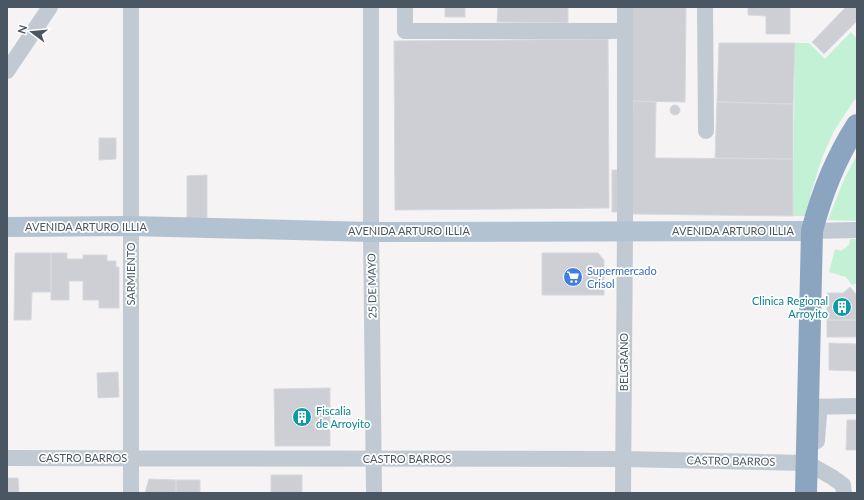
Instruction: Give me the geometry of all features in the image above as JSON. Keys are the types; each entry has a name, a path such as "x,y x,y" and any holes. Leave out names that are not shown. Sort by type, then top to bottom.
{"highway":[{"path":"806,493 812,231 826,184 846,142 857,125"}],"main road":[{"name":"AVENIDA ARTURO ILLIA","path":"7,227 131,226 371,232 812,231"}],"street":[{"path":"7,71 50,7"},
{"name":"SARMIENTO","path":"131,7 131,493"},
{"name":"25 DE MAYO","path":"371,7 371,232 374,493"},
{"path":"405,7 405,31 625,31"},
{"name":"BELGRANO","path":"623,493 625,7"},
{"path":"705,7 706,131"},
{"path":"812,231 857,230"},
{"path":"808,406 857,406"},
{"name":"CASTRO BARROS","path":"7,458 807,459"},
{"path":"807,459 843,485 844,493"}],"green space":[{"path":"851,32 857,39 857,97 834,131 822,158 811,193 807,216 793,216 795,43 809,43 825,59"},
{"path":"857,155 857,221 828,220 845,177"},
{"path":"850,239 857,239 857,283 852,285 846,277 829,272 835,249 841,251 849,245"}],"building":[{"path":"445,7 465,7 465,17 445,17"},
{"path":"498,7 568,7 568,23 497,22"},
{"path":"629,7 686,7 685,102 628,101"},
{"path":"748,7 790,7 790,34 766,34 766,16 748,15"},
{"path":"846,7 857,7 857,21 824,54 812,42"},
{"path":"608,39 609,208 395,210 394,41"},
{"path":"719,43 795,43 793,104 717,102"},
{"path":"633,101 656,102 655,158 793,159 793,216 631,214"},
{"path":"717,102 793,104 793,159 715,158"},
{"path":"673,105 677,105 680,110 677,115 673,115 670,112 670,108"},
{"path":"99,138 116,138 116,159 99,160"},
{"path":"612,170 623,170 623,212 612,212"},
{"path":"207,175 207,218 187,219 187,176"},
{"path":"15,253 51,253 51,292 32,292 31,320 14,320"},
{"path":"51,253 67,253 67,259 83,259 83,255 107,255 107,261 116,261 116,267 119,267 119,308 99,308 99,300 83,300 83,281 69,281 69,300 51,300"},
{"name":"Supermercado Crisol","path":"542,253 598,253 604,260 604,295 542,295"},
{"name":"Clinica Regional Arroyito","path":"850,287 856,294 857,293 857,320 827,320 827,293 843,293"},
{"path":"827,320 857,320 857,337 827,337"},
{"path":"829,343 857,344 857,371 829,370"},
{"path":"118,372 119,397 98,398 97,373"},
{"name":"Fiscalia de Arroyito","path":"330,388 330,446 275,446 274,389"},
{"path":"847,420 857,420 857,450 846,450"},
{"path":"271,475 302,475 302,493 271,493"},
{"path":"7,478 18,478 19,493 7,493"},
{"path":"149,479 176,480 176,493 145,493"},
{"path":"176,480 200,480 200,493 176,493"}],"place":[{"name":"Supermercado Crisol","path":"573,277"},
{"name":"Clinica Regional Arroyito","path":"842,307"},
{"name":"Fiscalia de Arroyito","path":"302,417"}]}
